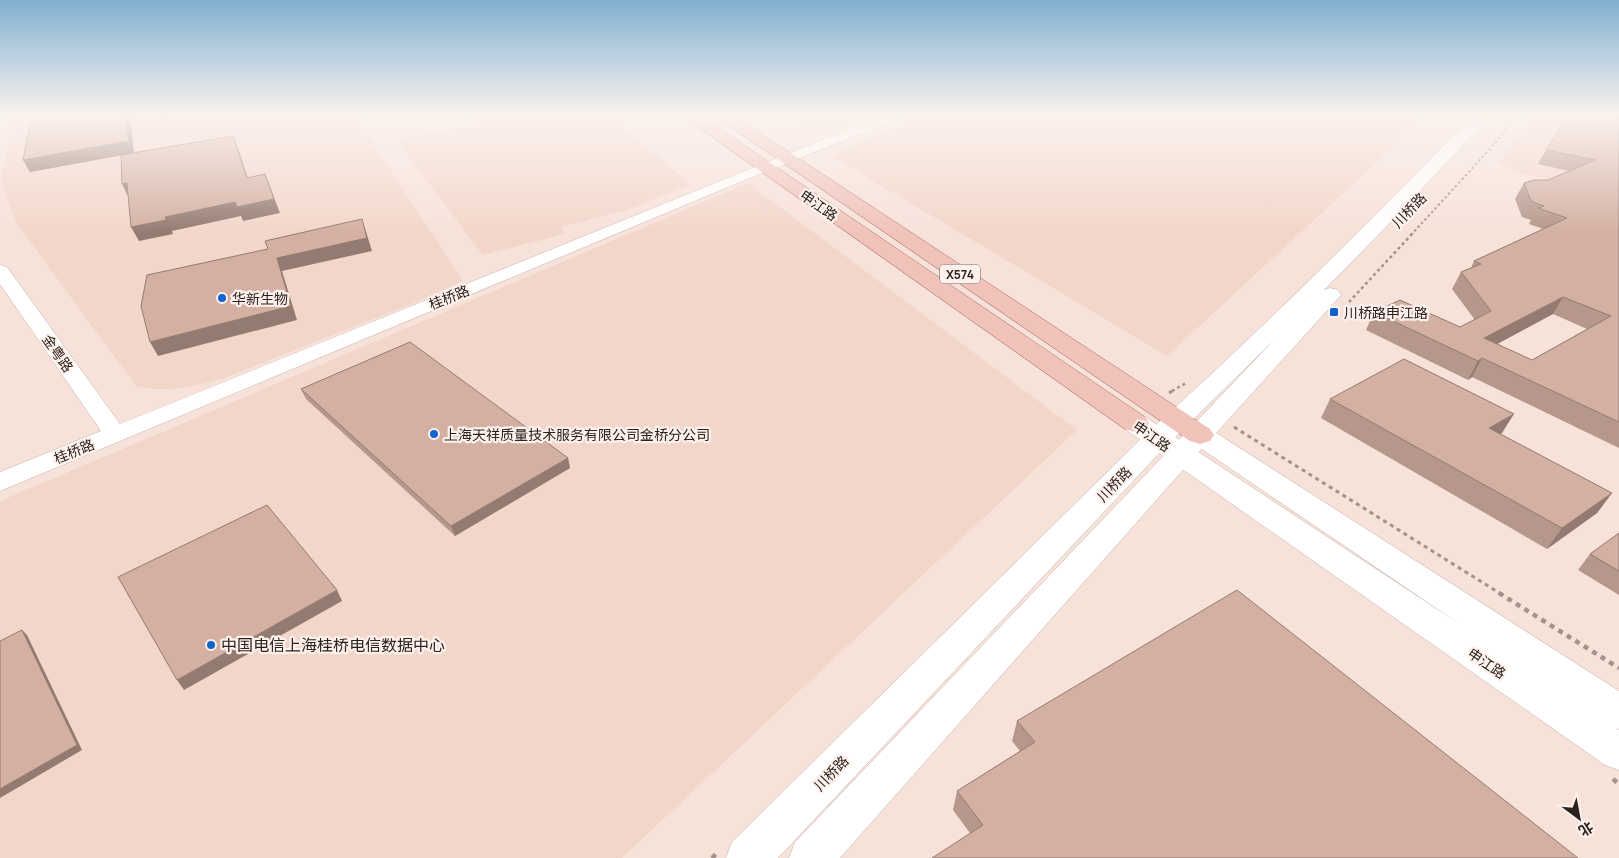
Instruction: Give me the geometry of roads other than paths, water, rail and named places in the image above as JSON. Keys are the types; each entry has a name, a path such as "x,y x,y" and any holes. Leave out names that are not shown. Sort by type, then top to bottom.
{"main road":[{"name":"申江路","path":"745,154 1170,435"},
{"name":"申江路","path":"780,154 1170,435"}],"street":[{"name":"桂桥路","path":"0,482 796,154"},
{"name":"川桥路","path":"748,858 1170,435 1445,154"},
{"name":"川桥路","path":"811,858 1170,435 1459,154"},
{"name":"金粤路","path":"0,271 115,434"},
{"name":"申江路","path":"1170,435 1619,712"},
{"name":"申江路","path":"1170,435 1619,752"}],"place":[{"name":"华新生物","path":"222,298"},
{"name":"川桥路申江路","path":"1334,312"},
{"name":"上海天祥质量技术服务有限公司金桥分公司","path":"434,434"},
{"name":"中国电信上海桂桥电信数据中心","path":"211,645"}]}
